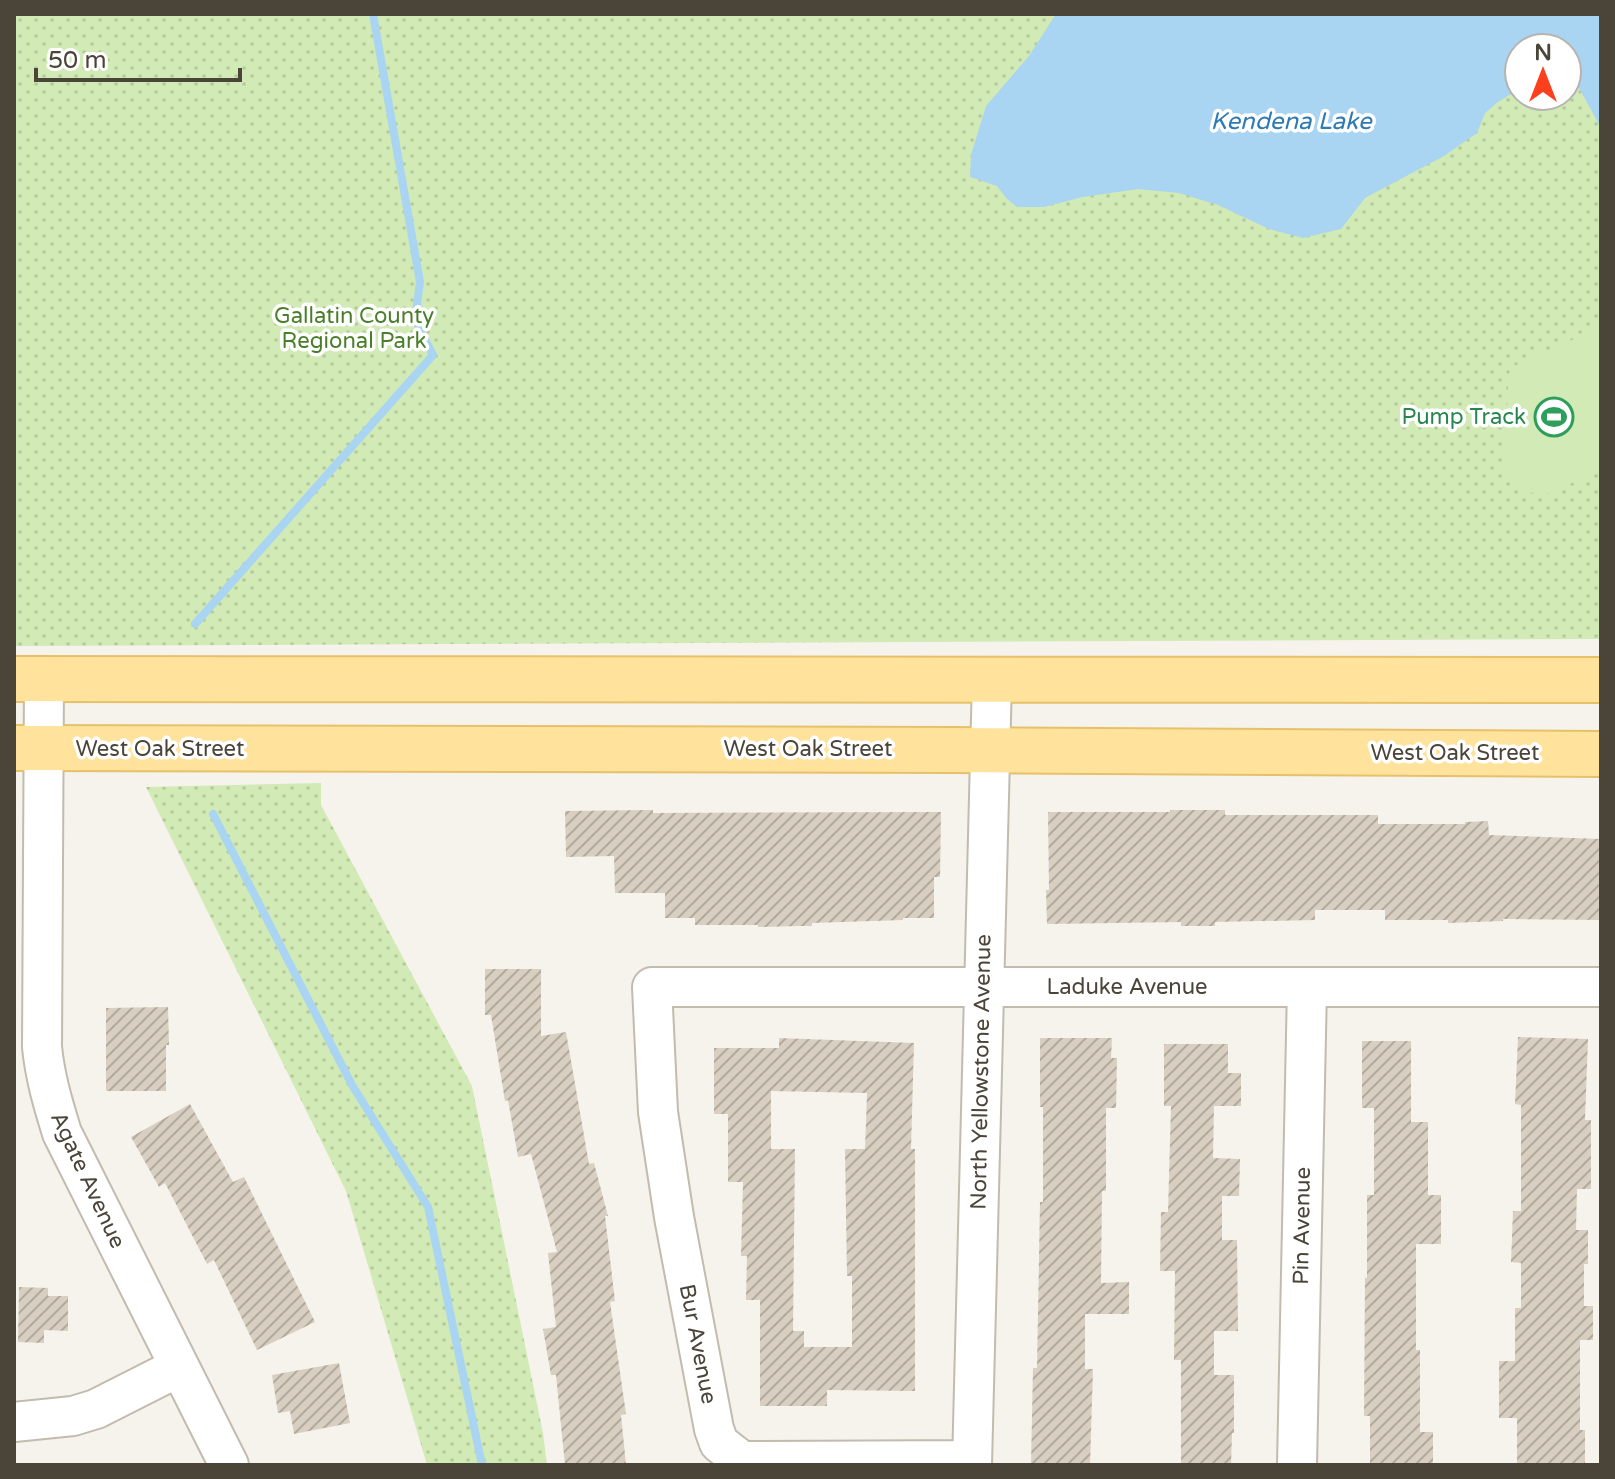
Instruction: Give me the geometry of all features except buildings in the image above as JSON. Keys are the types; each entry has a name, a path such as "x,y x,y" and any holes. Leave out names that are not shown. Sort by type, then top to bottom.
{"main road":[{"path":"29,679 1601,680"},
{"name":"West Oak Street","path":"28,748 1601,754"}],"street":[{"name":"Agate Avenue","path":"29,679 28,1009 42,1047 51,1098 62,1133 229,1465"},
{"name":"North Yellowstone Avenue","path":"972,1462 992,679"},
{"name":"Laduke Avenue","path":"652,987 1601,987"},
{"name":"Bur Avenue","path":"652,987 658,1112 669,1187 719,1443 742,1461 972,1462"},
{"name":"Pin Avenue","path":"1297,1465 1307,987"},
{"path":"14,1422 73,1416 96,1409 179,1367"}],"green space":[{"name":"Gallatin County Regional Park","path":"14,14 1601,14 1601,639 14,646"},
{"name":"Pump Track","path":"1601,327 1601,473 1547,494 1524,492 1509,481 1504,460 1509,373 1520,363"},
{"path":"321,783 321,805 472,1086 547,1465 427,1465 346,1191 146,787"}],"water":[{"name":"Kendena Lake","path":"1056,14 1601,14 1601,128 1583,95 1583,32 1503,32 1503,99 1485,113 1477,133 1444,156 1365,198 1341,229 1303,238 1269,229 1218,205 1179,193 1138,189 1083,197 1044,207 1017,207 997,186 970,177 971,155 986,106 1029,56"}],"waterway":[{"path":"195,624 433,355 415,319 420,282 373,14"},
{"path":"213,814 352,1085 428,1207 482,1465"}],"place":[{"name":"Pump Track","path":"1554,417"}]}
